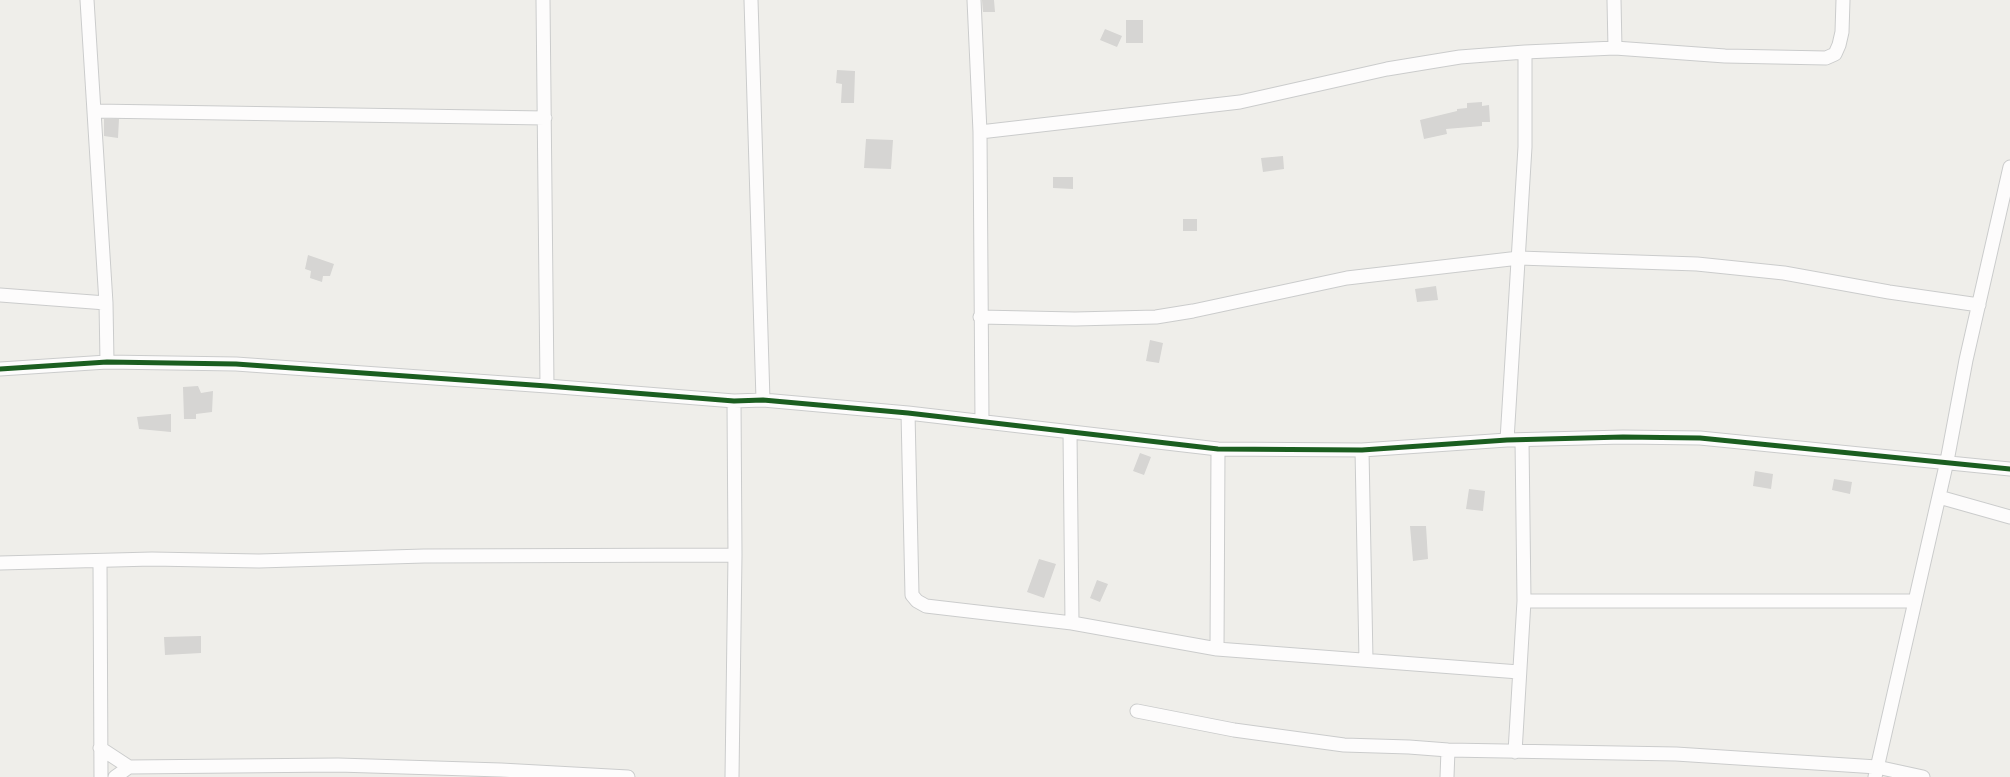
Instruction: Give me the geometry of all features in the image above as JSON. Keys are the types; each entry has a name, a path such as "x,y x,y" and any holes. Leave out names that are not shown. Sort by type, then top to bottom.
{"street":[{"path":"87,0 106,303 107,362"},
{"path":"543,0 547,386"},
{"path":"751,0 763,400"},
{"path":"974,0 980,132 980,317 982,422"},
{"path":"1614,0 1615,48"},
{"path":"980,132 1240,102 1387,69 1460,57 1525,52 1615,48 1725,56 1826,58 1835,54 1839,45 1842,32 1843,0"},
{"path":"1507,440 1525,147 1525,52"},
{"path":"95,111 545,118"},
{"path":"1876,772 1914,600 1947,461 1979,305 2010,167"},
{"path":"980,317 1075,320 1156,317 1200,310 1348,278 1519,258 1697,264 1784,273 1889,292 1979,305"},
{"path":"0,295 106,303"},
{"path":"0,369 107,362 236,364 734,401 763,400 908,413 1218,449 1362,450 1507,440 1623,437 1700,438 1947,461 2010,469"},
{"path":"732,777 735,555 734,401"},
{"path":"908,413 912,595 917,602 926,606 1072,624 1217,649 1519,672"},
{"path":"1070,433 1072,624"},
{"path":"1515,752 1524,602 1522,440"},
{"path":"1217,649 1218,449"},
{"path":"1362,450 1366,660"},
{"path":"1938,497 2010,517"},
{"path":"0,563 152,560 259,561 424,556 735,555"},
{"path":"100,561 101,777"},
{"path":"1524,602 1914,600"},
{"path":"1137,711 1284,738 1344,745 1515,752 1676,754 1924,777"},
{"path":"100,748 129,767 338,765 501,770 628,777"},
{"path":"1447,777 1448,750"},
{"path":"115,777 129,767"}],"building":[{"path":"982,0 994,0 995,12 983,12"},
{"path":"1126,20 1143,20 1143,43 1126,43"},
{"path":"1105,29 1122,36 1117,47 1100,40"},
{"path":"837,70 855,71 854,103 841,103 842,84 836,83"},
{"path":"1482,102 1482,106 1489,105 1490,122 1482,122 1482,126 1446,129 1447,134 1424,139 1420,120 1457,111 1457,109 1467,108 1467,103"},
{"path":"104,119 119,119 118,138 104,136"},
{"path":"866,139 893,140 891,169 864,168"},
{"path":"1283,156 1284,169 1263,172 1261,158"},
{"path":"1053,177 1073,177 1073,189 1053,188"},
{"path":"1183,219 1197,219 1197,231 1183,231"},
{"path":"308,255 334,264 330,276 323,276 322,282 310,278 311,271 305,269"},
{"path":"1436,286 1438,300 1417,302 1415,289"},
{"path":"1150,340 1163,343 1159,363 1146,361"},
{"path":"198,386 201,393 213,391 212,412 196,414 196,419 184,419 183,387"},
{"path":"171,414 171,432 139,429 137,417"},
{"path":"1140,453 1151,457 1144,475 1133,471"},
{"path":"1755,471 1773,474 1771,489 1753,486"},
{"path":"1834,479 1852,482 1850,494 1832,490"},
{"path":"1469,489 1485,491 1483,511 1466,509"},
{"path":"1410,526 1426,526 1428,559 1413,561"},
{"path":"1039,559 1056,564 1044,598 1027,592"},
{"path":"1097,580 1108,584 1100,602 1090,598"},
{"path":"201,636 201,653 165,655 164,637"}],"cycle path":[{"path":"0,369 107,362 236,364 734,401 763,400 908,413 1218,449 1362,450 1507,440 1623,437 1700,438 2010,469"}]}
